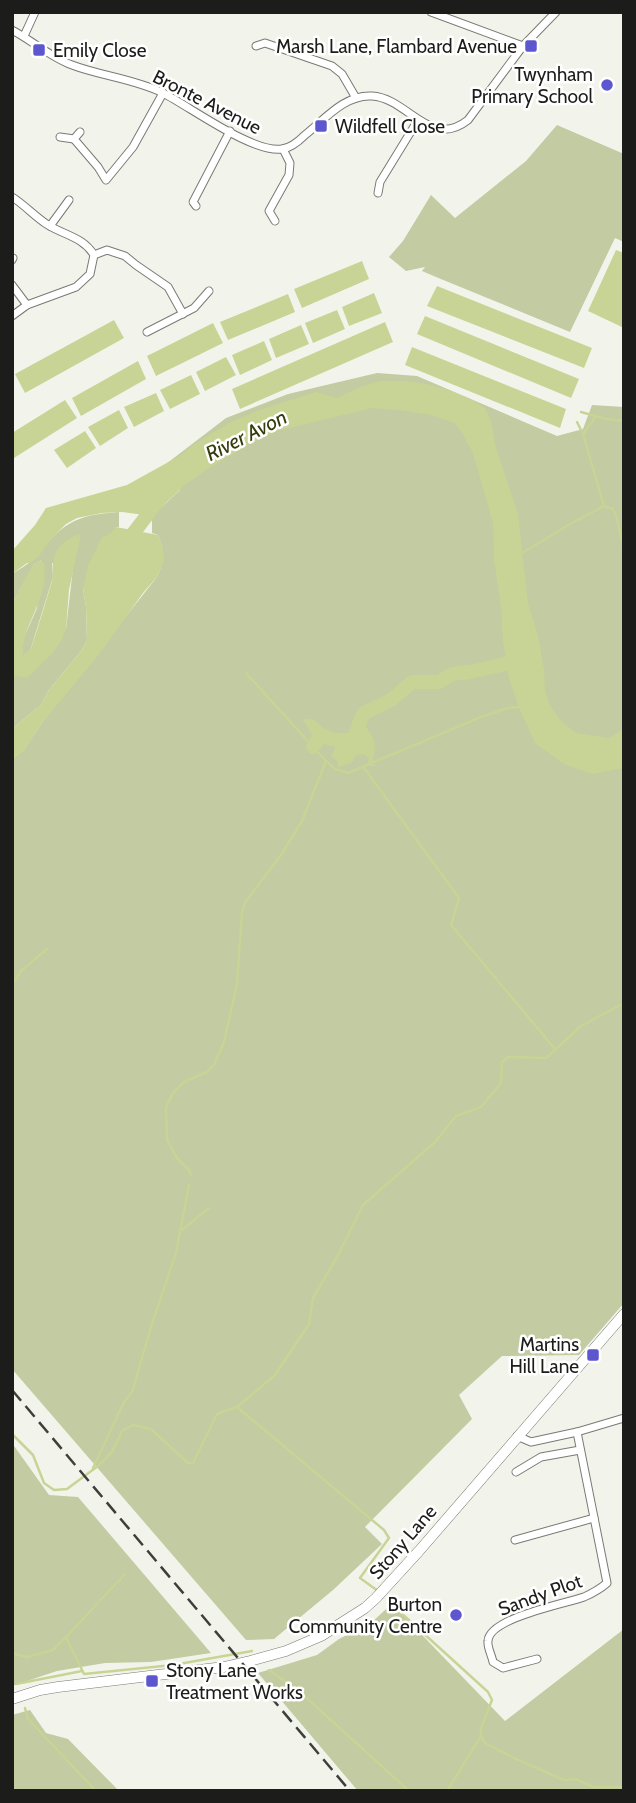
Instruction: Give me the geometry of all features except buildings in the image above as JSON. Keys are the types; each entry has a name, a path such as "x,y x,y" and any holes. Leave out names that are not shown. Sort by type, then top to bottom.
{"main road":[{"name":"Stony Lane","path":"12,1699 58,1687 225,1667 286,1651 321,1636 376,1598 624,1314"}],"street":[{"path":"24,36 35,12"},
{"path":"431,12 523,46"},
{"path":"275,221 269,211 289,175 290,163 283,149 296,143 339,106 356,98 372,96 386,100 431,127 459,127 468,120 523,46 556,12"},
{"name":"Bronte Avenue","path":"12,30 68,64 143,85 163,93 258,147 283,149"},
{"path":"256,46 265,43 332,66 342,74 356,98"},
{"path":"60,137 74,139 98,167 104,182 133,148 163,93"},
{"path":"378,193 380,182 418,120"},
{"path":"196,206 193,202 230,131"},
{"path":"74,139 80,132"},
{"path":"12,197 50,226 80,240 94,255 90,275 76,287 27,305 12,316"},
{"path":"50,226 69,200"},
{"path":"94,255 107,250 125,256 168,287 183,314"},
{"path":"12,285 27,305"},
{"path":"147,332 194,308 209,291"},
{"path":"517,1436 531,1442 624,1418"},
{"name":"Sandy Plot","path":"537,1659 503,1668 493,1662 488,1641 493,1629 506,1621 584,1597 598,1591 607,1583 577,1432"},
{"path":"516,1472 541,1457 580,1450"},
{"path":"515,1539 594,1518"}],"shaded area":[{"path":"557,125 624,154 624,242 615,238 570,332 422,271 425,267 406,271 389,257 403,241 431,195 455,218 526,161"},
{"path":"377,373 417,376 557,436 583,429 592,405 624,407 624,1303 579,1355 502,1356 459,1395 472,1419 365,1527 382,1544 333,1590 274,1639 246,1640 12,1369 12,759 24,750 41,724 157,577 163,561 163,551 158,535 152,533 152,516 180,490 166,464 226,418 288,394"},
{"path":"119,512 119,527 116,527 83,589 87,641 49,690 41,705 12,729 12,675 66,629 73,568 52,563 53,577 30,651 22,656 23,640 37,608 41,560 34,564 12,604 12,574 37,556 57,533 72,522 98,514"},
{"path":"12,1443 49,1495 78,1497 211,1653 151,1662 105,1663 57,1671 12,1686"},
{"path":"398,1598 399,1611 505,1721 624,1629 624,1791 358,1791 258,1673 317,1655 339,1639 371,1623"},
{"path":"30,1710 46,1733 68,1739 119,1791 12,1791 12,1715"}],"water":[{"path":"616,250 624,253 624,328 588,311"},
{"path":"362,261 369,279 302,308 294,289"},
{"path":"437,286 592,348 584,368 427,306"},
{"path":"374,293 382,313 349,326 342,307"},
{"path":"288,294 295,312 228,340 220,322"},
{"path":"337,310 345,329 313,343 305,323"},
{"path":"425,316 579,379 571,398 417,334"},
{"path":"114,320 124,338 25,393 15,374"},
{"path":"385,322 393,342 240,409 232,389"},
{"path":"213,323 223,343 156,376 147,356"},
{"path":"301,325 309,344 276,358 269,339"},
{"path":"264,341 272,360 240,375 232,355"},
{"path":"412,347 566,409 560,428 405,365"},
{"path":"226,357 236,375 205,391 196,372"},
{"path":"138,361 146,379 81,416 72,398"},
{"path":"191,375 200,394 170,409 160,390"},
{"path":"380,381 422,383 449,390 485,408 518,514 528,603 538,636 549,704 562,722 576,733 609,738 624,728 624,768 592,774 564,764 536,744 521,713 509,678 494,560 493,523 473,453 454,423 431,415 372,408 277,431 209,468 186,484 152,516 122,512 77,518 66,524 53,537 38,557 12,574 12,551 46,508 127,485 181,455 229,423 259,410 316,392 337,398"},
{"path":"156,393 164,411 134,427 124,407"},
{"path":"65,400 77,418 14,458 12,433"},
{"path":"119,410 128,428 100,446 88,427"},
{"path":"85,431 96,448 67,468 54,450"},
{"path":"116,527 158,535 164,561 157,577 98,656 41,724 24,751 12,759 12,729 41,705 49,690 87,641 83,589 88,566 102,537 110,534"},
{"path":"81,534 69,590 66,629 61,641 52,654 27,678 13,675 12,604 34,564 40,560 44,563 43,589 26,633 23,655 30,651 39,625 52,581 55,554 66,541"},
{"path":"369,708 370,712 362,722 374,742 373,764 377,766 368,766 369,758 363,754 357,755 351,763 338,767 338,762 331,756 335,749 333,744 326,739 317,742 303,720 314,720 329,733 348,733 358,715"}],"waterway":[{"path":"581,412 624,421"},
{"path":"584,433 596,416"},
{"path":"577,422 604,506 613,509 617,518 624,551"},
{"name":"River Avon","path":"129,545 132,535 158,501"},
{"path":"522,553 604,506"},
{"name":"River Avon","path":"359,723 364,713 391,700 412,682 439,682 452,674 522,660"},
{"path":"246,673 326,761 335,769 348,773 481,717 519,707"},
{"name":"River Avon","path":"313,747 319,738 324,736 331,739"},
{"path":"191,1175 167,1140 166,1107 173,1093 184,1082 207,1072 214,1065 224,1042 237,984 242,912 246,901 281,855 302,821 326,761"},
{"path":"364,768 459,898 451,925 555,1049"},
{"path":"12,985 21,971 47,949"},
{"path":"12,1434 33,1455 44,1483 54,1490 67,1489 98,1466 112,1452 122,1431 133,1425 151,1429 188,1463 193,1463 217,1414 237,1407 275,1375 309,1324 313,1298 363,1205 435,1142 456,1116 481,1107 501,1083 502,1062 508,1057 546,1058 581,1026 624,1003"},
{"path":"93,1468 124,1402 132,1392 176,1253 189,1185"},
{"path":"182,1230 209,1208"},
{"path":"237,1407 384,1530 389,1538 360,1578 378,1591"},
{"path":"66,1637 125,1574"},
{"path":"389,1602 488,1692 492,1700 481,1728 485,1743 564,1780 575,1779 594,1787 624,1787"},
{"path":"12,1653 27,1657 53,1650 66,1637 84,1674 173,1665 252,1651"},
{"path":"269,1670 299,1691 409,1791"},
{"path":"16,1684 82,1671"},
{"path":"25,1708 28,1719 96,1791"},
{"path":"447,1791 481,1736"}],"railway":[{"path":"12,1390 350,1791"}],"place":[{"name":"Marsh Lane, Flambard Avenue","path":"531,46"},
{"name":"Emily Close","path":"39,50"},
{"name":"Twynham Primary School","path":"607,85"},
{"name":"Wildfell Close","path":"321,126"},
{"name":"Martins Hill Lane","path":"593,1355"},
{"name":"Burton Community Centre","path":"456,1615"},
{"name":"Stony Lane Treatment Works","path":"152,1681"}]}
